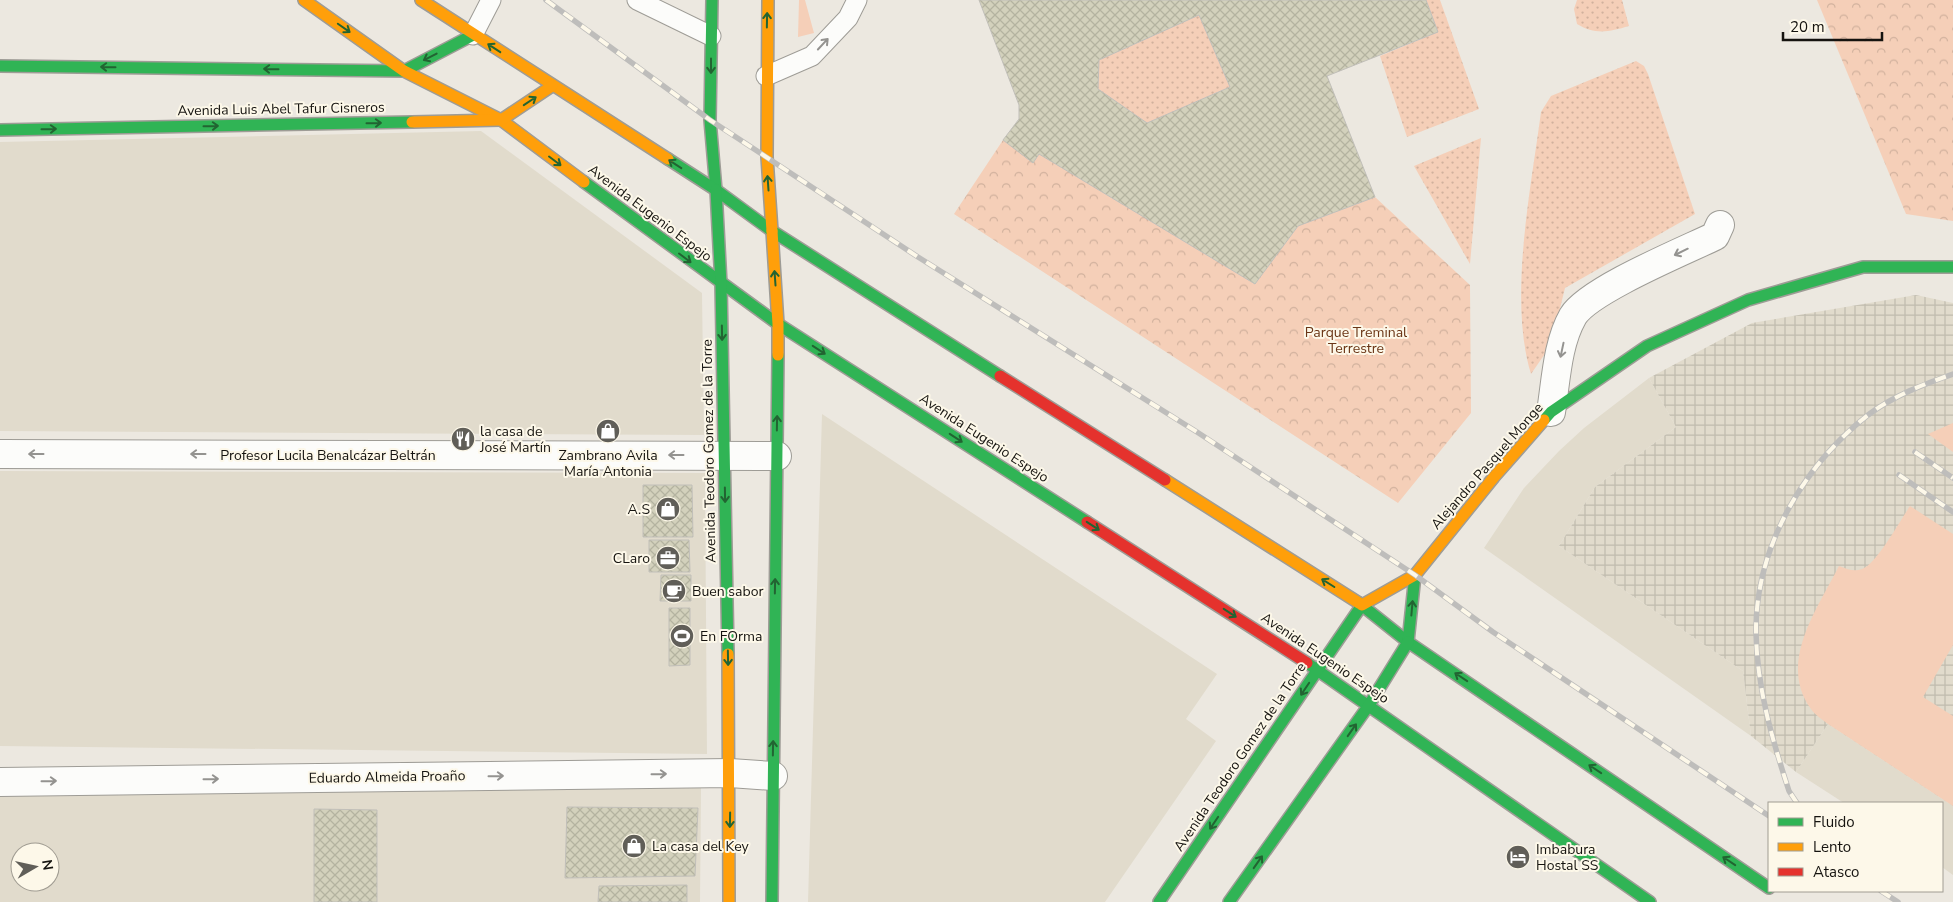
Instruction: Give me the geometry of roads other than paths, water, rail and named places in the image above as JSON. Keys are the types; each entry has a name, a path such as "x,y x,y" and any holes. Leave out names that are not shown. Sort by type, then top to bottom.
{"main road":[{"name":"Avenida Eugenio Espejo","path":"304,0 404,71 501,120 721,284 778,324 1318,670 1650,902"},
{"path":"421,0 716,190 772,231 1362,605 1408,642 1768,887"},
{"name":"Avenida Teodoro Gomez de la Torre","path":"712,0 710,120 721,284 730,773 729,902"},
{"path":"768,0 766,76 767,157 778,324 772,902"},
{"path":"0,66 404,71 473,35"},
{"path":"501,120 552,86"},
{"name":"Avenida Luis Abel Tafur Cisneros","path":"0,130 501,120"},
{"name":"Alejandro Pasquel Monge","path":"1362,605 1415,575 1494,477 1551,412 1647,346 1748,300 1863,267 1953,268"},
{"path":"1230,902 1369,705 1408,642 1415,575"},
{"name":"Avenida Teodoro Gomez de la Torre","path":"1159,902 1362,605"}],"street":[{"path":"1551,412 1562,344 1574,315 1592,297 1715,236 1720,225"},
{"name":"Profesor Lucila Benalcázar Beltrán","path":"0,454 777,456"},
{"name":"Eduardo Almeida Proaño","path":"0,782 730,773 773,776"}],"lane":[{"path":"473,35 491,0"},
{"path":"637,0 711,36"},
{"path":"766,76 812,56 848,18 857,0"}],"railway":[{"path":"546,0 710,120 918,257 1197,432 1415,575 1493,632 1768,815"},
{"path":"1796,802 1789,791 1771,733 1762,693 1757,653 1758,601 1764,570 1774,540 1787,511 1804,484 1844,436 1868,415 1898,396 1953,374"},
{"path":"1915,452 1953,478"},
{"path":"1899,475 1953,512"},
{"path":"1883,892 1898,902"}],"place":[{"name":"Zambrano Avila María Antonia","path":"608,431"},
{"name":"la casa de José Martín","path":"463,439"},
{"name":"A.S","path":"668,509"},
{"name":"CLaro","path":"668,558"},
{"name":"Buen sabor","path":"674,591"},
{"name":"En FOrma","path":"682,636"},
{"name":"La casa del Key","path":"634,846"},
{"name":"Imbabura Hostal SS","path":"1518,857"}],"park label":[{"name":"Parque Treminal Terrestre","path":"1356,340"}]}
